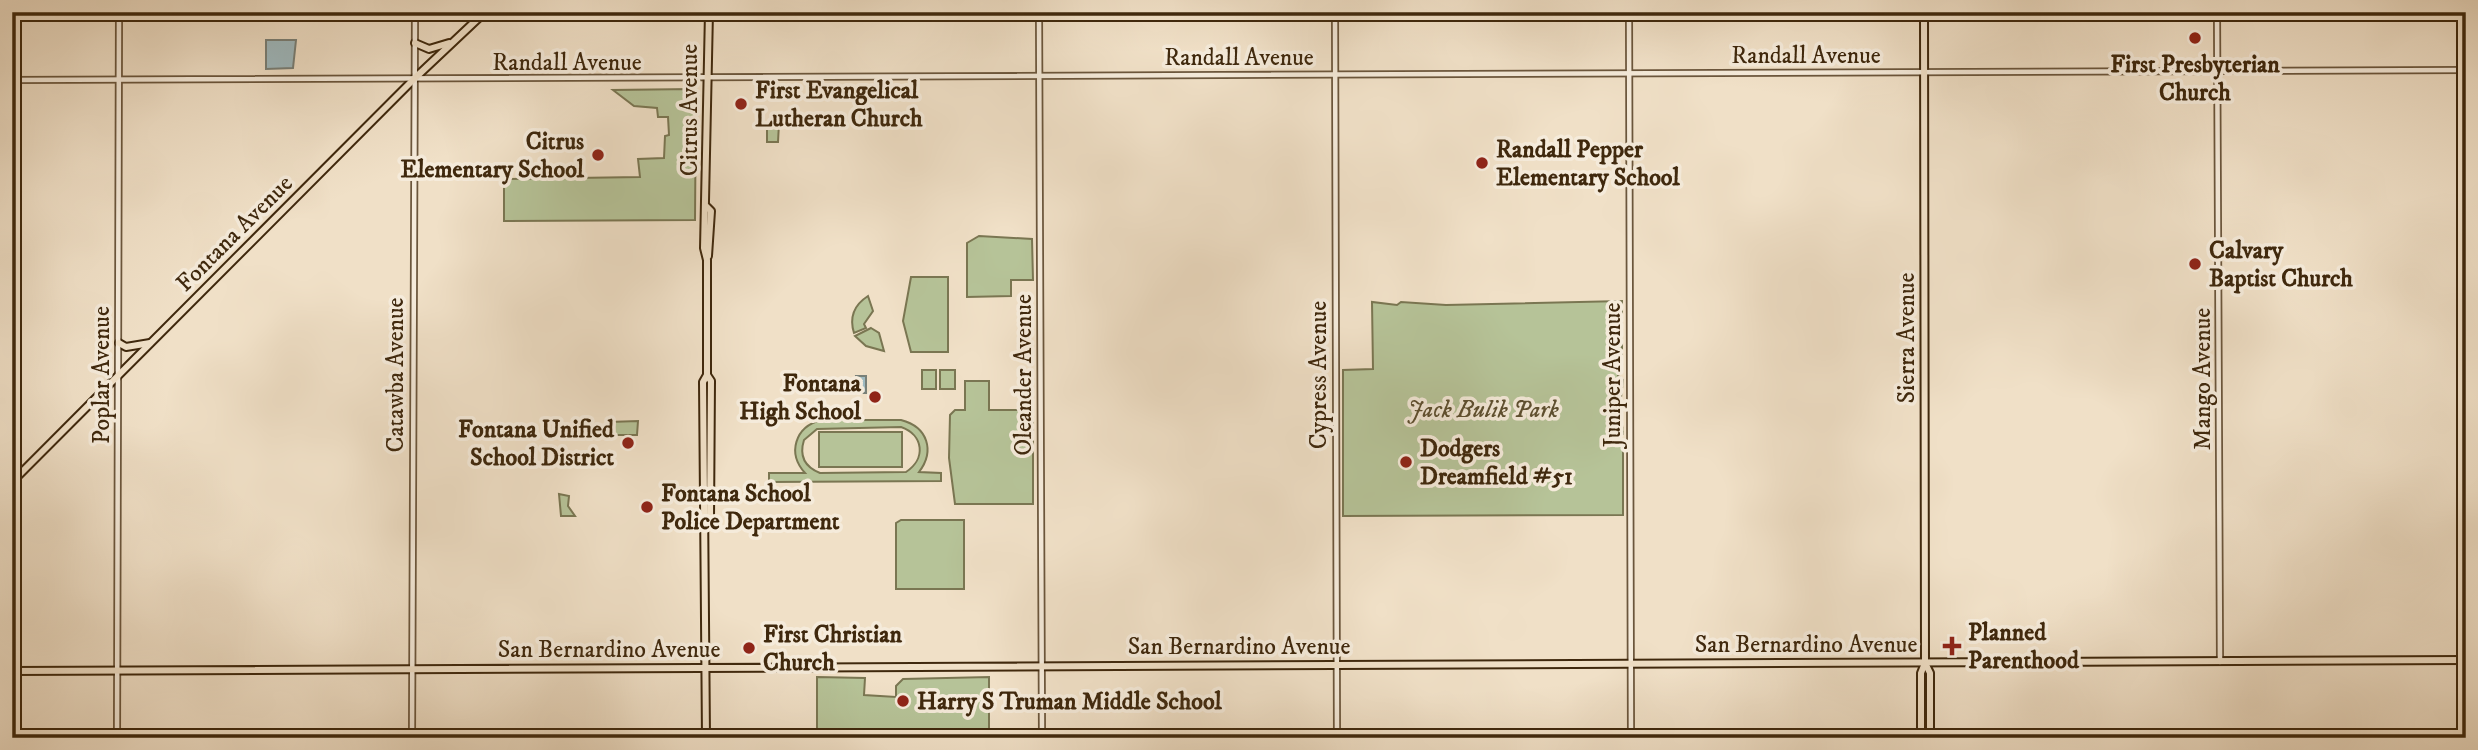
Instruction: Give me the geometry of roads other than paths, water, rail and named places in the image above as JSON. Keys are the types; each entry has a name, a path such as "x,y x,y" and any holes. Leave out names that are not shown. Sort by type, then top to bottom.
{"main road":[{"name":"Fontana Avenue","path":"12,482 415,78 485,12"},
{"name":"Citrus Avenue","path":"706,738 703,382 707,375 707,260 704,211 707,207 709,12"},
{"name":"Sierra Avenue","path":"1921,738 1921,673 1925,663 1924,12"},
{"path":"415,43 429,49 454,41"},
{"path":"119,343 126,347 152,343"},
{"name":"San Bernardino Avenue","path":"12,671 2466,660"},
{"name":"Sierra Avenue","path":"1925,663 1930,673 1930,738"}],"street":[{"name":"Poplar Avenue","path":"117,738 119,12"},
{"name":"Catawba Avenue","path":"412,738 415,12"},
{"name":"Oleander Avenue","path":"1039,12 1042,738"},
{"name":"Cypress Avenue","path":"1335,12 1337,738"},
{"name":"Juniper Avenue","path":"1629,12 1631,738"},
{"name":"Mango Avenue","path":"2217,12 2220,662"},
{"name":"Randall Avenue","path":"12,80 2466,70"}],"water":[{"path":"266,40 296,40 293,68 266,69"},
{"path":"856,376 866,376 866,393 849,393 849,384 857,383"}],"place":[{"name":"First Presbyterian Church","path":"2195,38"},
{"name":"First Evangelical Lutheran Church","path":"741,104"},
{"name":"Citrus Elementary School","path":"598,155"},
{"name":"Randall Pepper Elementary School","path":"1482,163"},
{"name":"Calvary Baptist Church","path":"2195,264"},
{"name":"Fontana High School","path":"875,397"},
{"name":"Fontana Unified School District","path":"628,443"},
{"name":"Dodgers Dreamfield #51","path":"1406,462"},
{"name":"Fontana School Police Department","path":"647,507"},
{"name":"Planned Parenthood","path":"1952,646"},
{"name":"First Christian Church","path":"749,648"},
{"name":"Harry S Truman Middle School","path":"903,701"}],"park label":[{"name":"Jack Bulik Park","path":"1483,409"}]}
